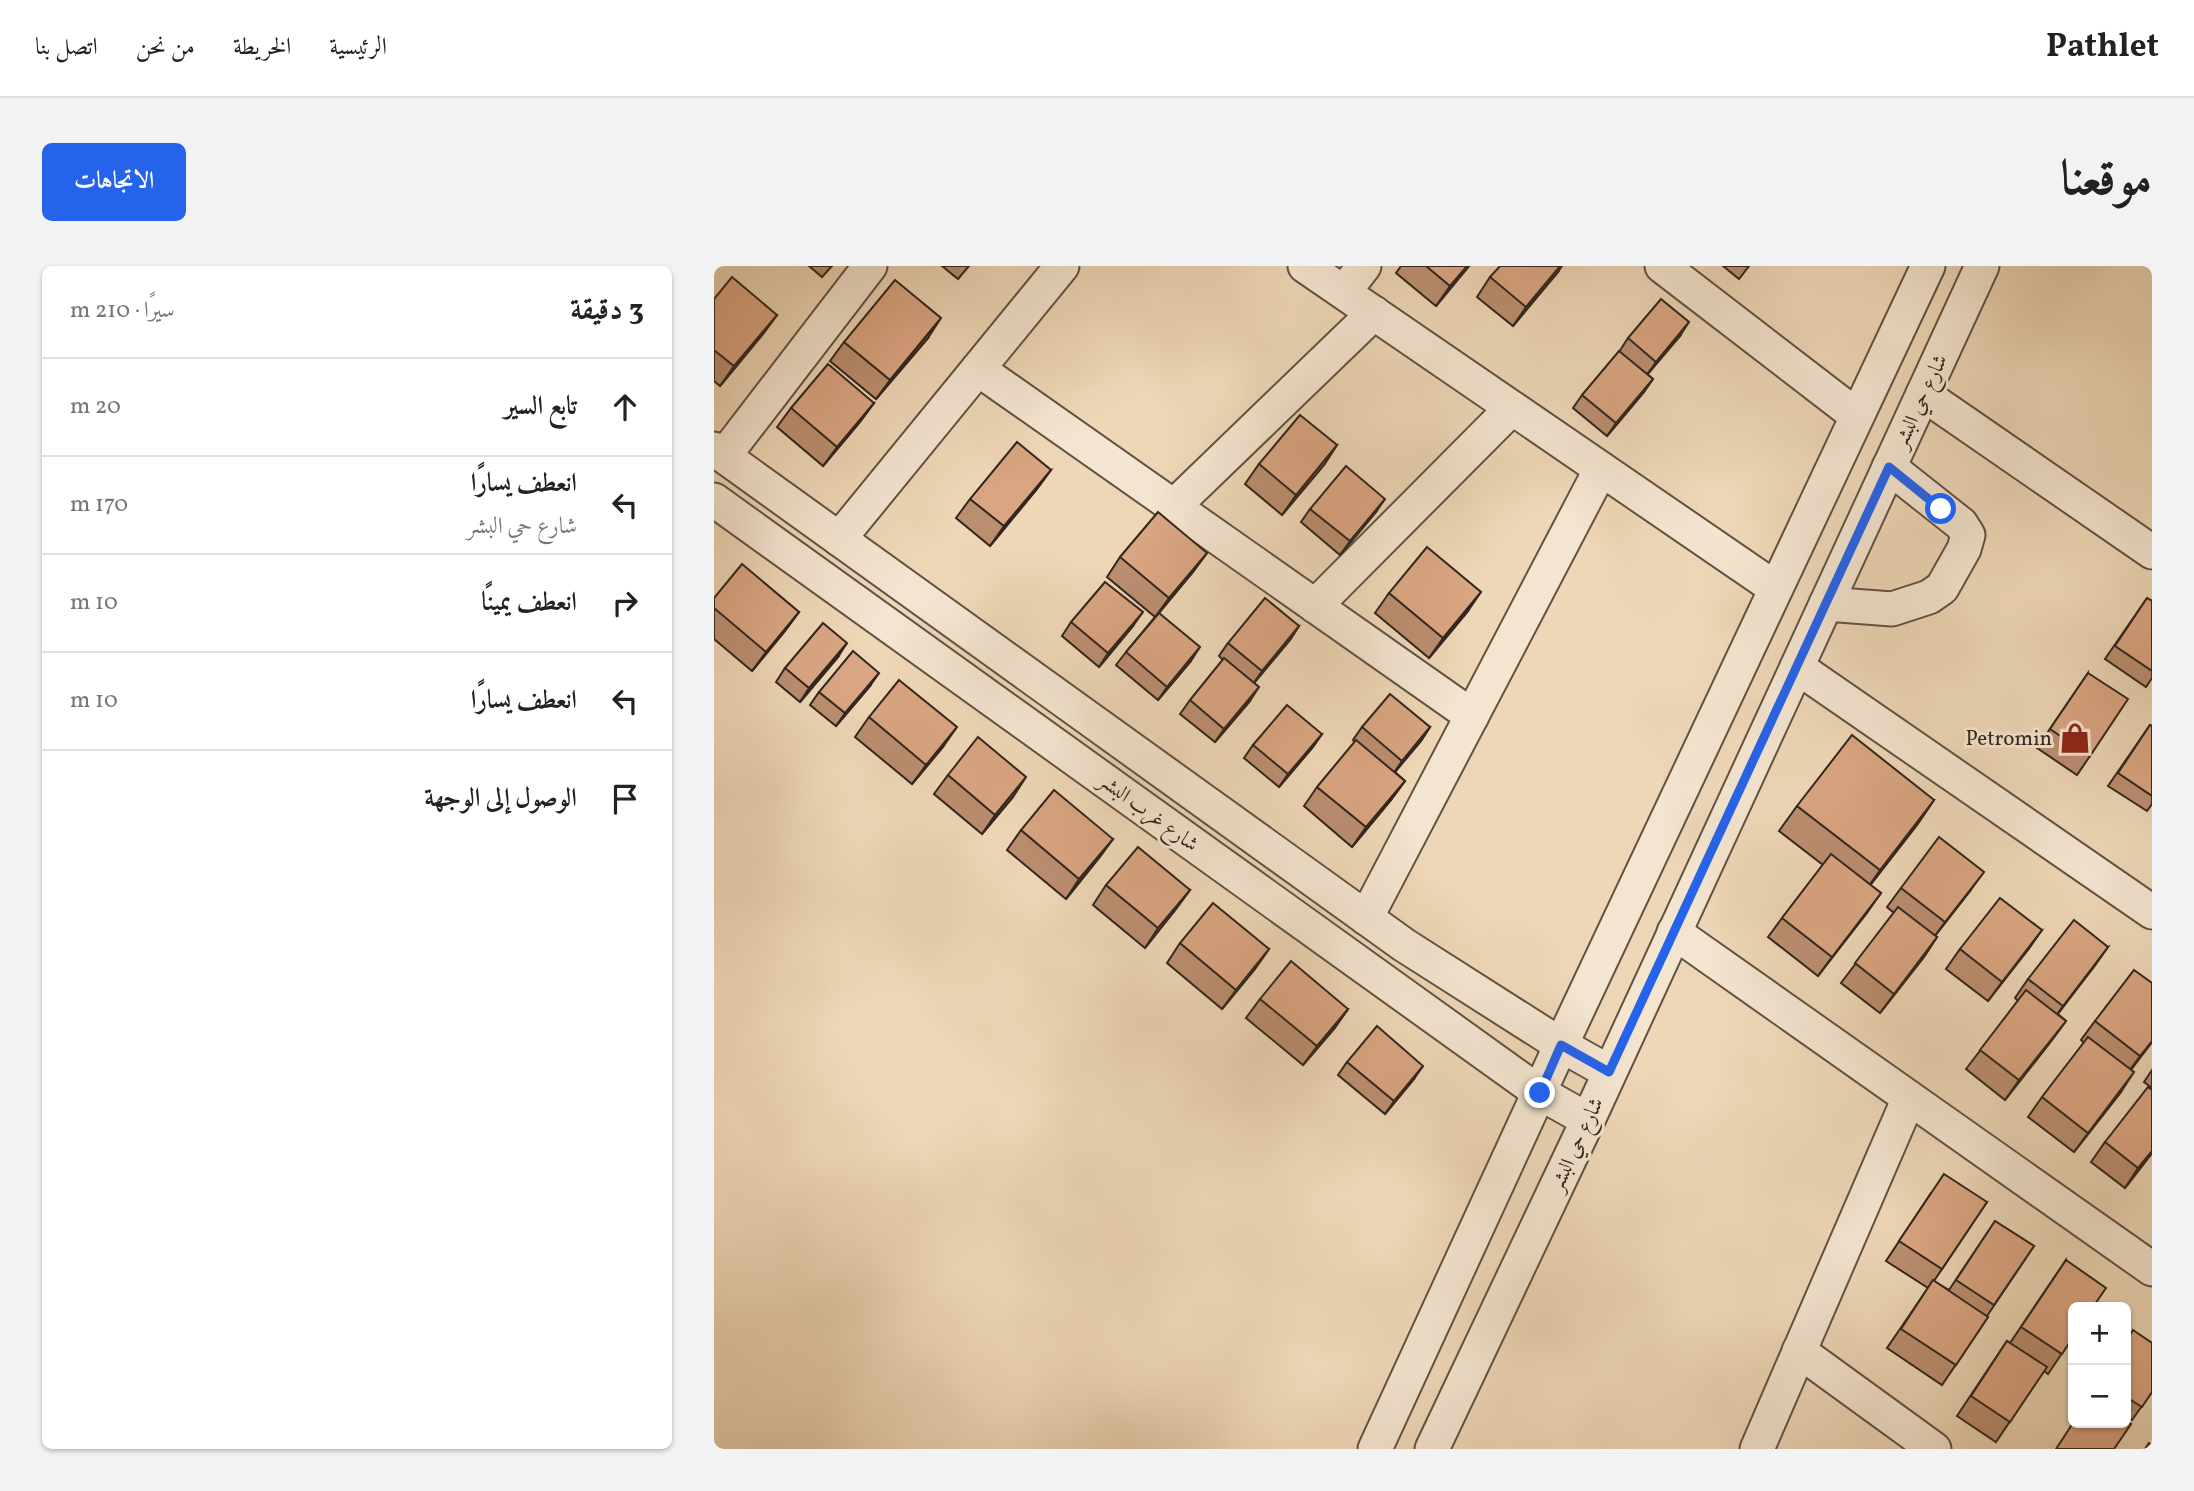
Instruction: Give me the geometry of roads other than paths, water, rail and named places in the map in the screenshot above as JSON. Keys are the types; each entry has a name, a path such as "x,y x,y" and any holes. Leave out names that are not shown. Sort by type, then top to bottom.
{"street":[{"path":"870,266 719,452 1404,945 1561,1045 1609,1072"},
{"path":"839,539 1062,266"},
{"path":"1305,266 1775,588"},
{"path":"1344,292 1364,266"},
{"path":"1662,266 1857,416"},
{"path":"1375,1449 1561,1045 1928,266"},
{"name":"شارع حي البشر","path":"1432,1449 1588,1120 1982,266"},
{"path":"1174,506 1374,313"},
{"path":"978,369 1472,716"},
{"path":"1923,394 2152,552"},
{"path":"1315,606 1512,408"},
{"path":"1826,604 1892,609 1929,597 1942,587 1964,549 1968,535 1961,524 1889,467"},
{"path":"1366,918 1601,469"},
{"name":"شارع غرب البشر","path":"714,500 1540,1093 1588,1120"},
{"path":"1797,667 2152,912"},
{"path":"1674,932 2152,1269"},
{"path":"1757,1449 1909,1098"},
{"path":"1800,1351 1934,1449"}],"place":[{"name":"Petromin","path":"2075,738"}]}
